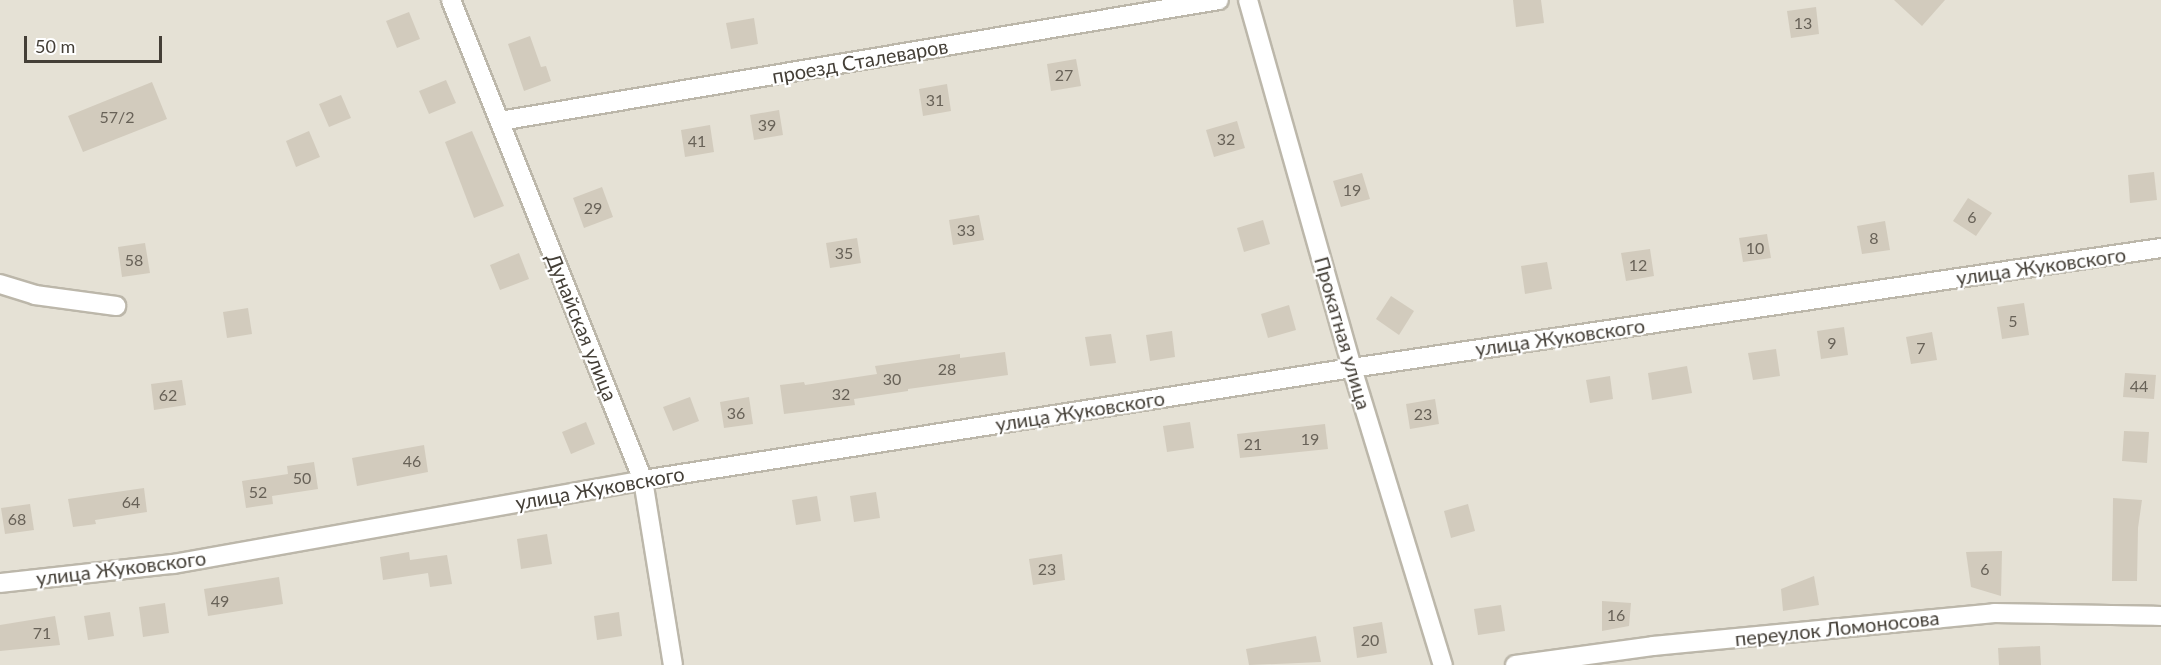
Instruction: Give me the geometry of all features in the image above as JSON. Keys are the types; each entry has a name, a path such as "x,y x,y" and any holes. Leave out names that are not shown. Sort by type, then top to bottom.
{"street":[{"name":"Дунайская улица","path":"451,0 643,480 673,665"},
{"name":"проезд Сталеваров","path":"500,121 1220,0"},
{"name":"Прокатная улица","path":"1248,0 1352,368 1443,665"},
{"name":"улица Жуковского","path":"0,583 173,564 643,480 1352,368 2161,248"},
{"path":"0,284 35,295 116,306"},
{"name":"переулок Ломоносова","path":"1515,665 1653,646 1994,613 2161,616"}],"shaded area":[{"path":"0,0 2161,0 2161,665 0,665"}],"building":[{"path":"1513,0 1541,0 1544,23 1516,27"},
{"path":"1894,0 1945,0 1922,26"},
{"path":"1816,7 1819,34 1791,38 1787,11"},
{"path":"409,12 420,39 397,48 386,21"},
{"path":"754,18 758,44 731,49 726,23"},
{"path":"530,36 541,67 546,66 551,81 524,91 508,44"},
{"path":"1076,59 1081,86 1051,91 1047,64"},
{"path":"446,80 456,103 429,114 419,91"},
{"path":"152,82 167,119 83,152 68,116"},
{"path":"947,84 951,111 923,116 919,89"},
{"path":"341,95 351,118 329,127 319,104"},
{"path":"779,110 783,135 754,140 750,115"},
{"path":"1237,121 1245,148 1214,157 1206,130"},
{"path":"710,125 714,152 685,157 681,130"},
{"path":"309,131 320,157 296,167 286,141"},
{"path":"472,131 504,206 474,218 445,142"},
{"path":"2154,172 2157,200 2130,203 2128,175"},
{"path":"1362,173 1370,199 1341,207 1333,181"},
{"path":"602,187 613,217 584,228 573,198"},
{"path":"1968,198 1992,213 1976,236 1953,221"},
{"path":"979,215 984,240 953,245 949,220"},
{"path":"1263,220 1270,244 1244,252 1237,228"},
{"path":"1885,221 1890,250 1862,254 1857,226"},
{"path":"1767,234 1771,258 1743,262 1739,238"},
{"path":"857,238 861,263 830,268 826,243"},
{"path":"145,243 150,273 122,277 118,247"},
{"path":"1650,249 1654,276 1626,281 1621,253"},
{"path":"519,253 529,279 500,290 490,265"},
{"path":"1547,262 1552,289 1525,294 1521,266"},
{"path":"1391,296 1414,311 1399,335 1376,319"},
{"path":"2024,303 2029,335 2002,339 1997,307"},
{"path":"1289,305 1296,330 1268,338 1261,314"},
{"path":"248,308 252,334 227,338 223,312"},
{"path":"1844,327 1848,355 1821,359 1817,331"},
{"path":"1172,331 1175,357 1150,361 1146,335"},
{"path":"1932,332 1937,360 1911,364 1906,337"},
{"path":"1111,334 1116,363 1090,366 1085,337"},
{"path":"1776,349 1780,376 1753,380 1748,353"},
{"path":"1005,352 1008,375 908,389 908,391 854,399 855,405 784,414 780,385 804,382 805,385 877,374 875,366 960,354 960,358"},
{"path":"1687,366 1692,393 1652,400 1648,373"},
{"path":"2125,373 2156,375 2154,399 2123,397"},
{"path":"1610,376 1613,399 1590,403 1586,380"},
{"path":"182,380 186,405 154,410 151,384"},
{"path":"690,397 699,421 673,431 663,407"},
{"path":"749,397 753,424 724,428 720,402"},
{"path":"1435,399 1439,424 1410,429 1406,404"},
{"path":"586,422 595,444 571,454 562,432"},
{"path":"1190,422 1194,448 1167,452 1163,426"},
{"path":"1325,424 1328,449 1240,458 1237,434"},
{"path":"2124,431 2149,432 2147,463 2122,461"},
{"path":"424,445 428,472 357,486 352,458"},
{"path":"314,462 318,489 272,496 273,504 246,508 242,481 288,474 287,466"},
{"path":"144,488 147,512 95,520 96,524 73,527 68,499"},
{"path":"876,492 880,518 854,522 850,496"},
{"path":"817,496 821,521 796,525 792,500"},
{"path":"2113,498 2142,500 2138,528 2137,581 2112,581"},
{"path":"30,504 34,530 5,534 1,508"},
{"path":"1468,504 1475,531 1451,538 1444,511"},
{"path":"547,534 552,564 521,569 517,539"},
{"path":"2002,551 2001,596 1971,587 1966,552"},
{"path":"409,552 410,560 447,555 452,584 430,587 428,573 383,580 380,557"},
{"path":"1062,554 1065,580 1033,585 1029,559"},
{"path":"1814,576 1819,605 1783,611 1781,589"},
{"path":"279,577 283,604 208,616 204,589"},
{"path":"1602,601 1631,603 1629,626 1602,631"},
{"path":"165,603 169,633 143,637 139,607"},
{"path":"1501,605 1505,631 1478,635 1474,609"},
{"path":"110,612 114,636 88,640 84,616"},
{"path":"619,612 622,636 597,640 594,616"},
{"path":"55,616 60,645 0,651 0,625"},
{"path":"1382,622 1387,653 1357,658 1353,627"},
{"path":"1316,636 1321,662 1249,665 1246,649"},
{"path":"2040,646 2041,665 1999,665 1998,648"}]}
